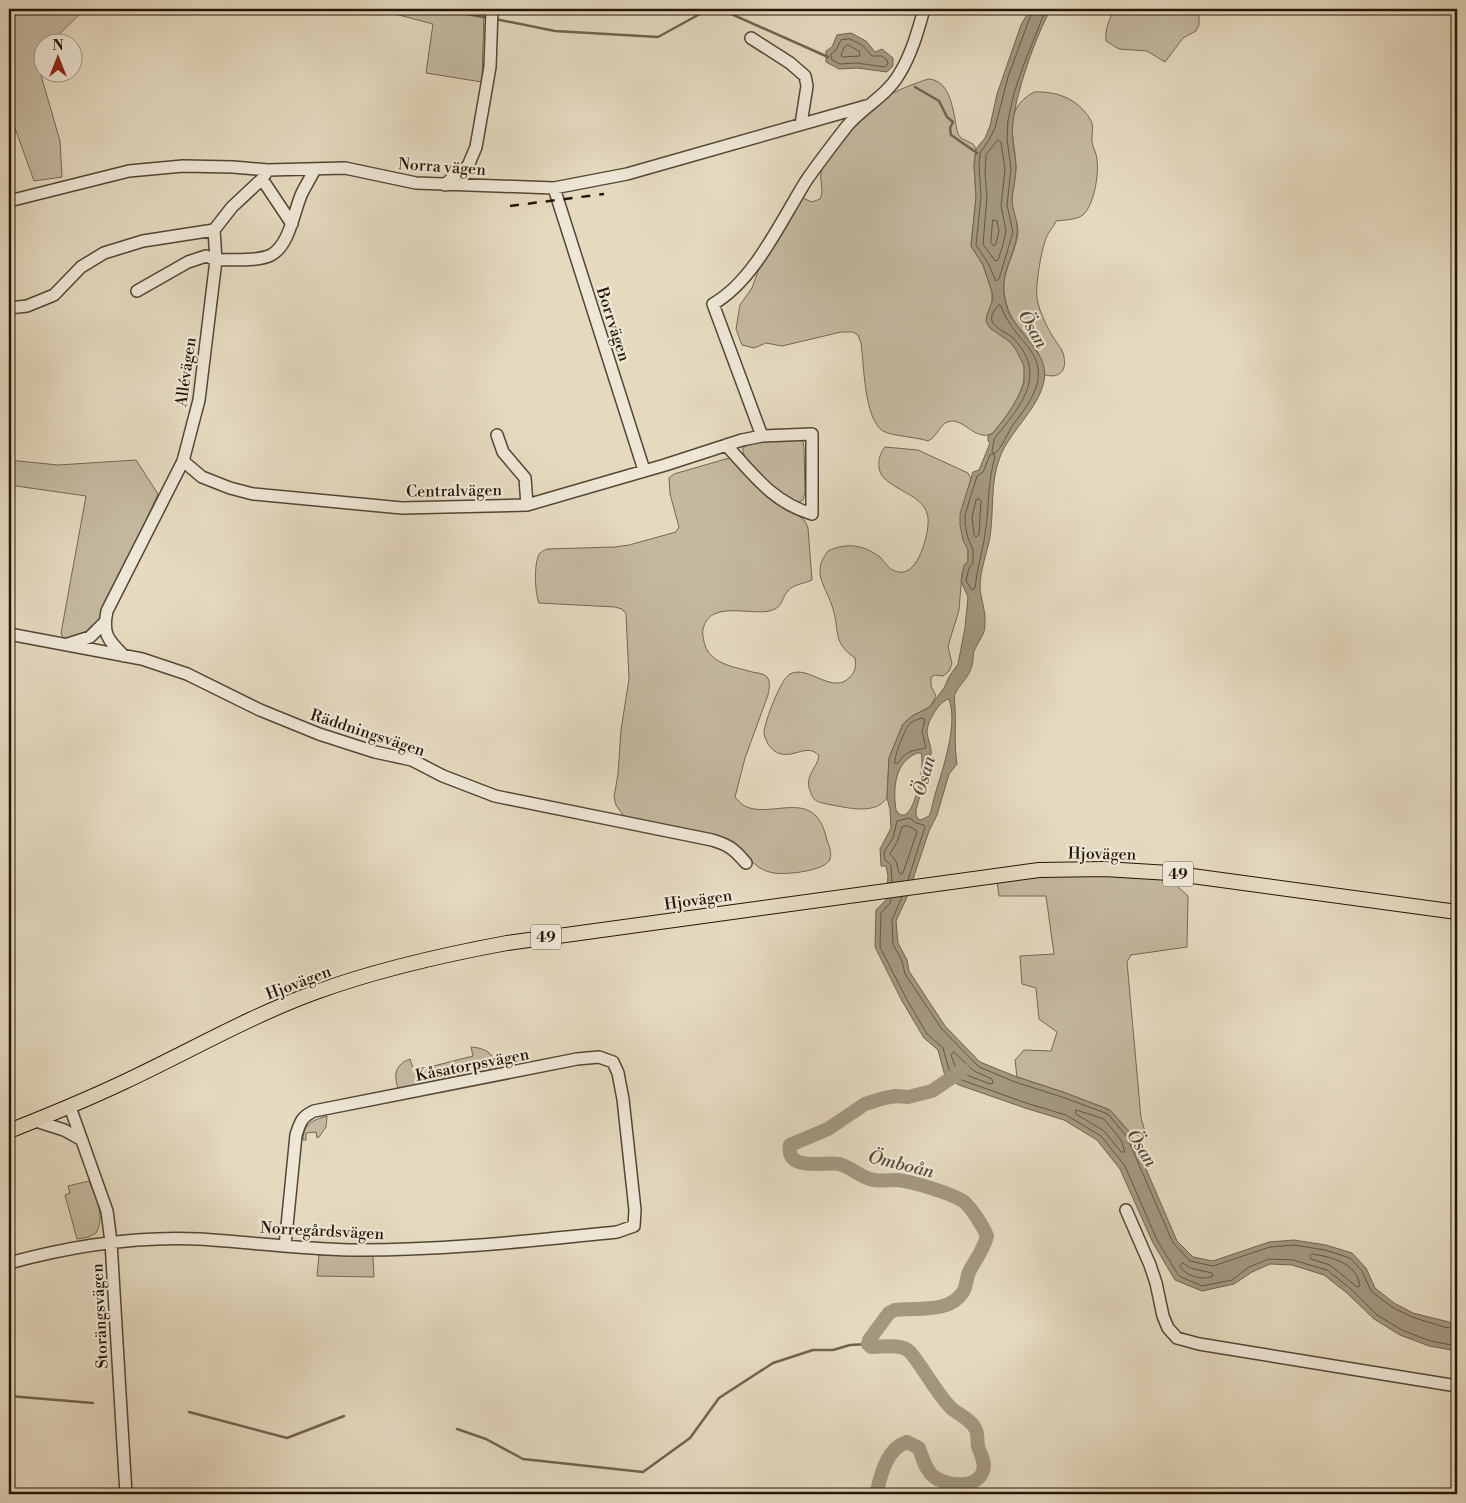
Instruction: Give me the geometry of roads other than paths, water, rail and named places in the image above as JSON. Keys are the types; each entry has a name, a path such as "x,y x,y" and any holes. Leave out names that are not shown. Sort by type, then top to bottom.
{"main road":[{"name":"Hjovägen","path":"9,1131 70,1107 264,1014 315,992 379,971 444,954 507,943 1039,870 1104,869 1170,873 1457,912"}],"street":[{"path":"445,185 468,166 476,147 490,67 492,9"},
{"path":"762,436 713,304 724,298 742,281 820,160 854,118 883,93 898,76 906,63 924,9"},
{"path":"751,38 790,63 805,76 806,86 801,124"},
{"name":"Norra vägen","path":"9,201 129,171 183,166 233,167 265,174 345,168 416,184 554,188 627,174 866,106"},
{"path":"138,291 188,262 206,256 216,260 252,259 271,255 279,248 292,224 301,194 315,169"},
{"path":"9,308 27,306 54,296 81,267 104,253 143,241 214,230 232,207 265,174 292,224"},
{"name":"Borrvägen","path":"554,188 644,470"},
{"name":"Allévägen","path":"104,623 107,611 183,461 199,400 216,260 214,230"},
{"name":"Centralvägen","path":"183,461 202,477 230,488 253,494 402,508 527,505 665,465 726,444 762,436 812,434 812,514 796,509 775,496 726,444"},
{"path":"497,435 503,452 525,478 527,505"},
{"path":"67,645 90,636 104,623"},
{"path":"104,623 108,641 124,656"},
{"name":"Räddningsvägen","path":"9,634 142,659 188,674 260,710 319,734 375,752 412,760 443,776 495,796 727,844 746,863"},
{"name":"Kåsatorpsvägen","path":"285,1246 296,1135 301,1119 307,1114 314,1111 577,1059 599,1057 613,1062 622,1090 635,1210 634,1226"},
{"name":"Storängsvägen","path":"70,1107 107,1211 111,1242 126,1494"},
{"path":"36,1121 64,1130 82,1140"},
{"path":"1126,1210 1150,1265 1166,1323 1177,1338 1205,1345 1457,1386"},
{"name":"Norregårdsvägen","path":"9,1263 59,1250 111,1242 198,1239 348,1250 388,1250 472,1246 617,1232 634,1226"}],"water":[{"name":"Ösan","path":"1030,9 1051,9 1027,64 1015,110 1012,134 1016,170 1012,198 1017,230 1005,274 1004,291 1011,317 1040,357 1045,372 1044,381 1031,410 1005,447 997,467 993,486 990,537 980,581 985,628 974,651 973,663 969,673 955,694 957,764 949,774 937,815 929,831 907,897 896,921 898,943 907,960 909,971 945,1026 980,1062 1110,1110 1131,1134 1177,1241 1193,1257 1213,1261 1269,1242 1294,1240 1326,1245 1352,1253 1366,1268 1375,1288 1394,1303 1413,1313 1457,1324 1457,1351 1429,1346 1400,1335 1374,1319 1347,1293 1324,1275 1292,1265 1270,1264 1252,1272 1234,1284 1202,1291 1175,1280 1153,1243 1120,1169 1097,1140 1064,1120 959,1085 945,1076 938,1050 924,1038 902,1001 875,947 876,910 886,900 888,876 886,866 881,866 880,849 891,828 890,809 887,798 889,758 903,724 912,716 930,707 958,664 965,628 968,597 961,581 964,565 968,562 968,550 963,540 960,514 973,472 979,470 990,443 988,436 993,433 1008,414 1024,383 1024,366 1016,350 1010,342 990,328 986,322 993,299 992,292 983,265 971,246 976,197 974,165 976,149 985,138 990,126 997,94 1021,25","holes":["949,699 952,720 946,756 931,811 929,816 921,820 918,819 916,810 931,756 927,732 931,718 941,704","921,753 922,759 919,785 910,810 902,815 896,810 895,785 899,770 909,757"]},
{"path":"851,33 866,41 875,52 882,49 893,58 893,66 887,72 857,68 839,69 826,62 826,51 832,47 837,35"}],"waterway":[{"path":"447,9 489,18"},
{"path":"495,19 555,31 658,37 709,9"},
{"path":"720,9 828,57"},
{"path":"915,87 939,101 947,117 953,122 950,128 951,135 977,153"},
{"name":"Ömboån","path":"876,1494 882,1471 889,1457 894,1450 907,1442 919,1448 924,1462 932,1475 944,1482 967,1484 980,1477 983,1471 983,1461 974,1426 951,1408 910,1352 897,1346 871,1347 868,1344 889,1313 895,1310 941,1307 957,1299 964,1290 969,1273 982,1250 987,1236 970,1208 957,1198 911,1183 897,1180 880,1181 870,1179 839,1164 800,1163 790,1154 790,1145 828,1129 865,1104 884,1098 908,1097 932,1091 963,1070"},
{"path":"457,1429 486,1439 523,1459 643,1472 690,1438 719,1398 773,1363 813,1350 833,1350 850,1345 868,1344"},
{"path":"9,1396 93,1403"},
{"path":"189,1412 287,1438 344,1416"}],"railway":[{"path":"510,206 604,194"}]}
